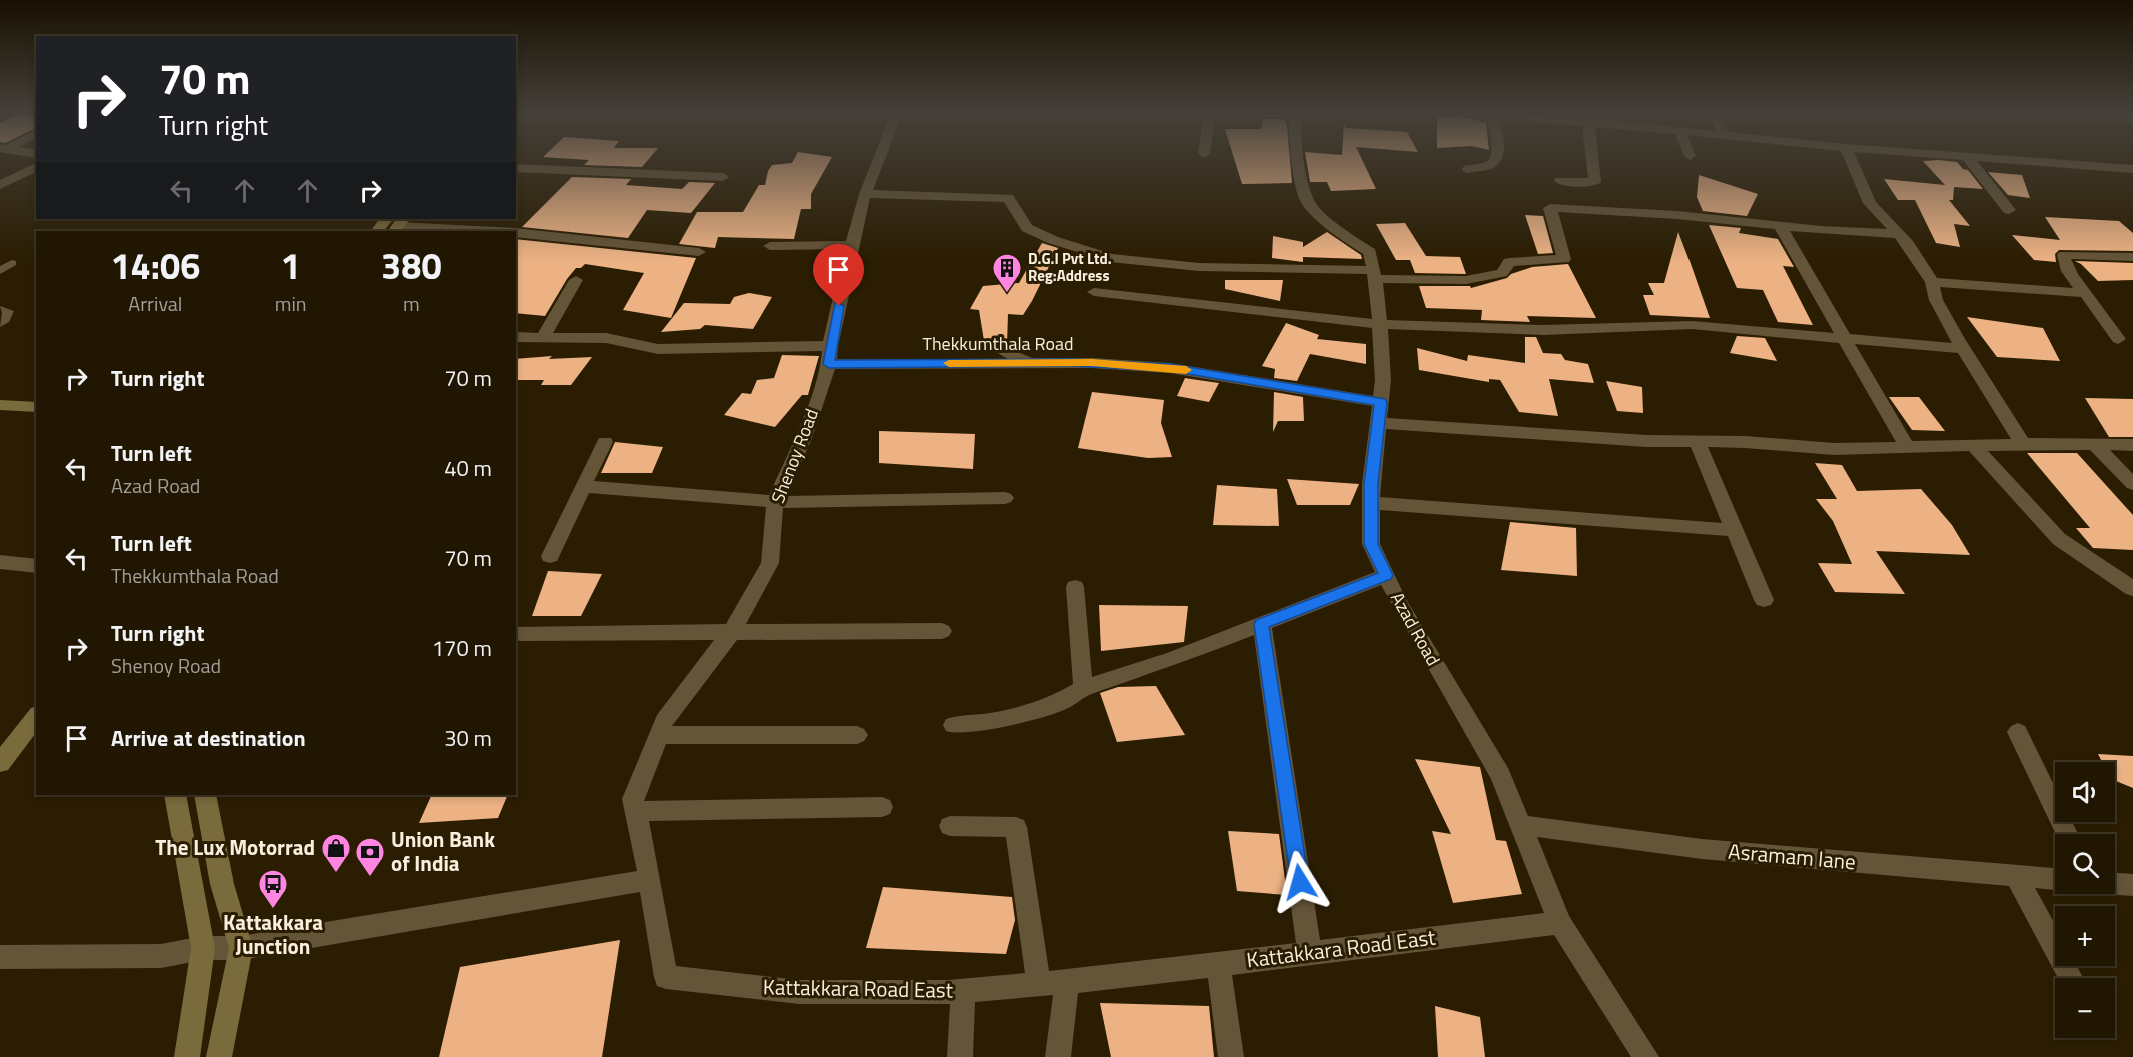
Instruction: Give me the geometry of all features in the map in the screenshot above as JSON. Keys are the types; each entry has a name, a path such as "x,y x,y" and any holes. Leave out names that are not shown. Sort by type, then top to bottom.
{"main road":[{"path":"378,231 396,223"},
{"path":"0,405 36,407"},
{"path":"0,762 36,717"},
{"path":"175,795 203,948 188,1057"},
{"path":"205,795 222,884 241,948 219,1057"}],"street":[{"name":"Shenoy Road","path":"650,879 633,799 664,721 732,631 770,563 775,502 804,438 830,355 852,245 865,194 878,162"},
{"name":"Azad Road","path":"1298,162 1308,203 1340,233 1370,252 1375,275 1383,380 1371,484 1371,544 1398,601 1500,776 1560,923 1646,1057"},
{"path":"1468,169 1492,162"},
{"path":"1560,181 1595,182 1592,162"},
{"path":"1852,162 1870,204 1908,244 1932,282 1936,300 2023,444"},
{"path":"1971,162 2009,210"},
{"path":"2047,162 2133,169"},
{"path":"0,185 36,167"},
{"path":"516,168 723,177"},
{"path":"865,194 1008,198 1027,228 1053,240 1110,258 1199,267 1466,280 1502,273 1509,262 1564,259 1550,208 1677,215 1869,234 1899,234"},
{"path":"396,223 494,231"},
{"path":"1780,226 1907,447"},
{"path":"518,233 699,252"},
{"path":"770,246 852,245"},
{"path":"2118,339 2074,279 2063,260 2064,255 2133,257"},
{"path":"543,337 576,280"},
{"path":"1932,282 2085,293"},
{"path":"1094,292 1380,324 1543,330 1692,325 1965,349"},
{"name":"Thekkumthala Road","path":"516,337 606,338 658,349 1092,363 1170,368 1380,402"},
{"path":"997,348 1029,362"},
{"path":"1379,423 1697,442 1745,442 1834,449 1972,444 2133,445"},
{"path":"550,556 605,442"},
{"path":"1697,442 1764,600"},
{"path":"1972,444 2059,539 2133,589"},
{"path":"2095,445 2133,484"},
{"path":"583,486 775,502 1005,498"},
{"path":"1371,503 1734,530"},
{"path":"0,562 36,566"},
{"path":"952,725 986,722 1060,703 1083,688 1173,660 1386,575"},
{"path":"1075,587 1083,688"},
{"path":"1262,624 1310,953"},
{"path":"520,633 942,631"},
{"path":"2018,732 2067,834"},
{"path":"658,735 857,735"},
{"path":"636,811 882,807"},
{"name":"Asramam lane","path":"1520,825 1702,849 2055,879"},
{"path":"950,826 1016,827 1039,985"},
{"path":"2017,877 2071,978"},
{"path":"0,957 161,956 203,948 241,948 650,879"},
{"name":"Kattakkara Road East","path":"650,879 666,977 799,992 963,991 1039,985 1560,923"},
{"path":"2115,884 2133,885"},
{"path":"1218,964 1231,1057"},
{"path":"1058,1057 1067,982"},
{"path":"960,1057 963,991"}],"lane":[{"path":"0,271 12,263"},
{"path":"0,309 8,311 5,320 0,324"}],"building":[{"path":"587,162 646,162 642,167 584,165"},
{"path":"829,162 811,194 811,209 801,209 794,239 718,237 715,248 679,244 697,212 743,212 759,185 765,185 772,165"},
{"path":"1235,162 1290,162 1292,183 1242,184"},
{"path":"1307,162 1363,162 1376,189 1331,191 1327,182 1310,182"},
{"path":"1924,162 1957,162 1963,169 1968,170 1983,189 1954,187 1953,200 1949,200 1970,226 1954,224 1960,247 1936,243 1915,200 1898,200 1884,179 1945,185"},
{"path":"1988,172 2022,175 2030,198 2008,195"},
{"path":"1699,175 1758,194 1747,216 1703,211 1697,197"},
{"path":"572,177 631,179 626,185 682,189 689,182 715,183 691,213 647,210 628,238 522,227"},
{"path":"1525,215 1543,216 1553,253 1538,254"},
{"path":"2045,217 2119,221 2133,233 2133,251 2059,250 2055,254 2056,262 2034,260 2012,235 2060,240"},
{"path":"1405,223 1426,256 1460,257 1466,274 1415,273 1410,260 1396,260 1376,224"},
{"path":"1709,225 1741,228 1739,233 1778,239 1794,267 1783,266 1813,325 1778,322 1763,290 1737,288"},
{"path":"1327,232 1361,255 1362,259 1303,257 1303,262 1272,258 1273,236 1303,242 1303,247"},
{"path":"1678,232 1710,318 1650,315 1643,295 1654,295 1648,283 1664,283"},
{"path":"516,239 696,258 671,318 623,310 644,273 585,264 581,268 576,268 567,279 545,316 516,313"},
{"path":"1042,243 1058,248 1032,301 1023,315 1008,314 1007,345 998,341 985,347 979,310 970,309 983,286 1019,283"},
{"path":"2075,261 2133,263 2133,280 2098,281"},
{"path":"1568,264 1596,318 1527,316 1530,322 1481,320 1482,310 1426,308 1419,286 1470,286 1471,288 1507,278 1511,274 1532,267"},
{"path":"1225,280 1283,280 1280,301 1225,289"},
{"path":"749,293 772,297 753,329 705,325 700,329 661,332 684,303 730,304 734,297"},
{"path":"1967,317 2043,328 2060,361 1997,357"},
{"path":"1286,323 1319,335 1317,339 1366,344 1366,364 1310,354 1297,381 1274,378 1275,369 1262,366"},
{"path":"1737,336 1765,338 1777,361 1730,353"},
{"path":"1525,337 1536,337 1543,353 1561,354 1565,360 1588,364 1594,383 1549,379 1558,416 1519,412 1500,380 1489,379 1489,382 1419,370 1417,348 1467,361 1468,355 1525,363"},
{"path":"782,355 819,356 808,395 802,395 775,427 724,415 742,393 751,394 757,380 774,378"},
{"path":"552,356 549,359 592,357 571,385 541,385 544,380 516,380 516,359"},
{"path":"1185,378 1219,383 1209,402 1177,396"},
{"path":"1606,381 1642,387 1643,413 1617,411"},
{"path":"1092,392 1164,400 1161,423 1172,457 1148,458 1078,448"},
{"path":"1274,392 1303,397 1304,421 1278,421 1273,432"},
{"path":"1889,397 1919,397 1945,431 1912,430"},
{"path":"2085,398 2133,399 2133,437 2109,437"},
{"path":"879,431 975,434 973,469 879,463"},
{"path":"615,442 663,447 652,473 601,473"},
{"path":"2027,453 2077,453 2133,515 2133,550 2093,548 2076,528 2090,528"},
{"path":"1815,463 1842,465 1857,491 1921,489 1952,525 1970,555 1876,551 1905,594 1835,592 1818,563 1852,564 1833,521 1816,499 1837,499"},
{"path":"1287,479 1359,484 1350,505 1297,505"},
{"path":"1217,485 1277,489 1279,526 1213,525"},
{"path":"1510,522 1576,528 1577,576 1501,570"},
{"path":"548,571 602,574 581,616 532,616"},
{"path":"1099,605 1188,606 1184,642 1101,651"},
{"path":"1156,686 1185,735 1117,742 1100,693 1118,687"},
{"path":"2098,754 2133,756 2133,788 2115,781 2115,762 2102,762"},
{"path":"1415,759 1480,767 1496,840 1506,841 1522,894 1453,903 1432,831 1451,834"},
{"path":"432,795 508,795 498,818 419,823"},
{"path":"1228,831 1279,834 1287,895 1237,891"},
{"path":"883,887 1012,897 1015,920 1006,954 866,948"},
{"path":"620,940 602,1057 439,1057 460,967"},
{"path":"1100,1003 1209,1006 1214,1057 1111,1057"},
{"path":"1435,1006 1480,1017 1485,1057 1438,1057"}],"slow traffic":[{"path":"949,363 1092,363 1186,370"}],"place":[{"name":"D.G.I Pvt Ltd. Reg:Address","path":"1007,294"},
{"name":"The Lux Motorrad","path":"336,874"},
{"name":"Union Bank of India","path":"370,878"},
{"name":"Kattakkara Junction","path":"273,910"}],"route":[{"path":"839,306 830,346 829,364 1071,362 1170,368 1380,402 1371,484 1371,544 1386,575 1262,624 1300,882"}]}
